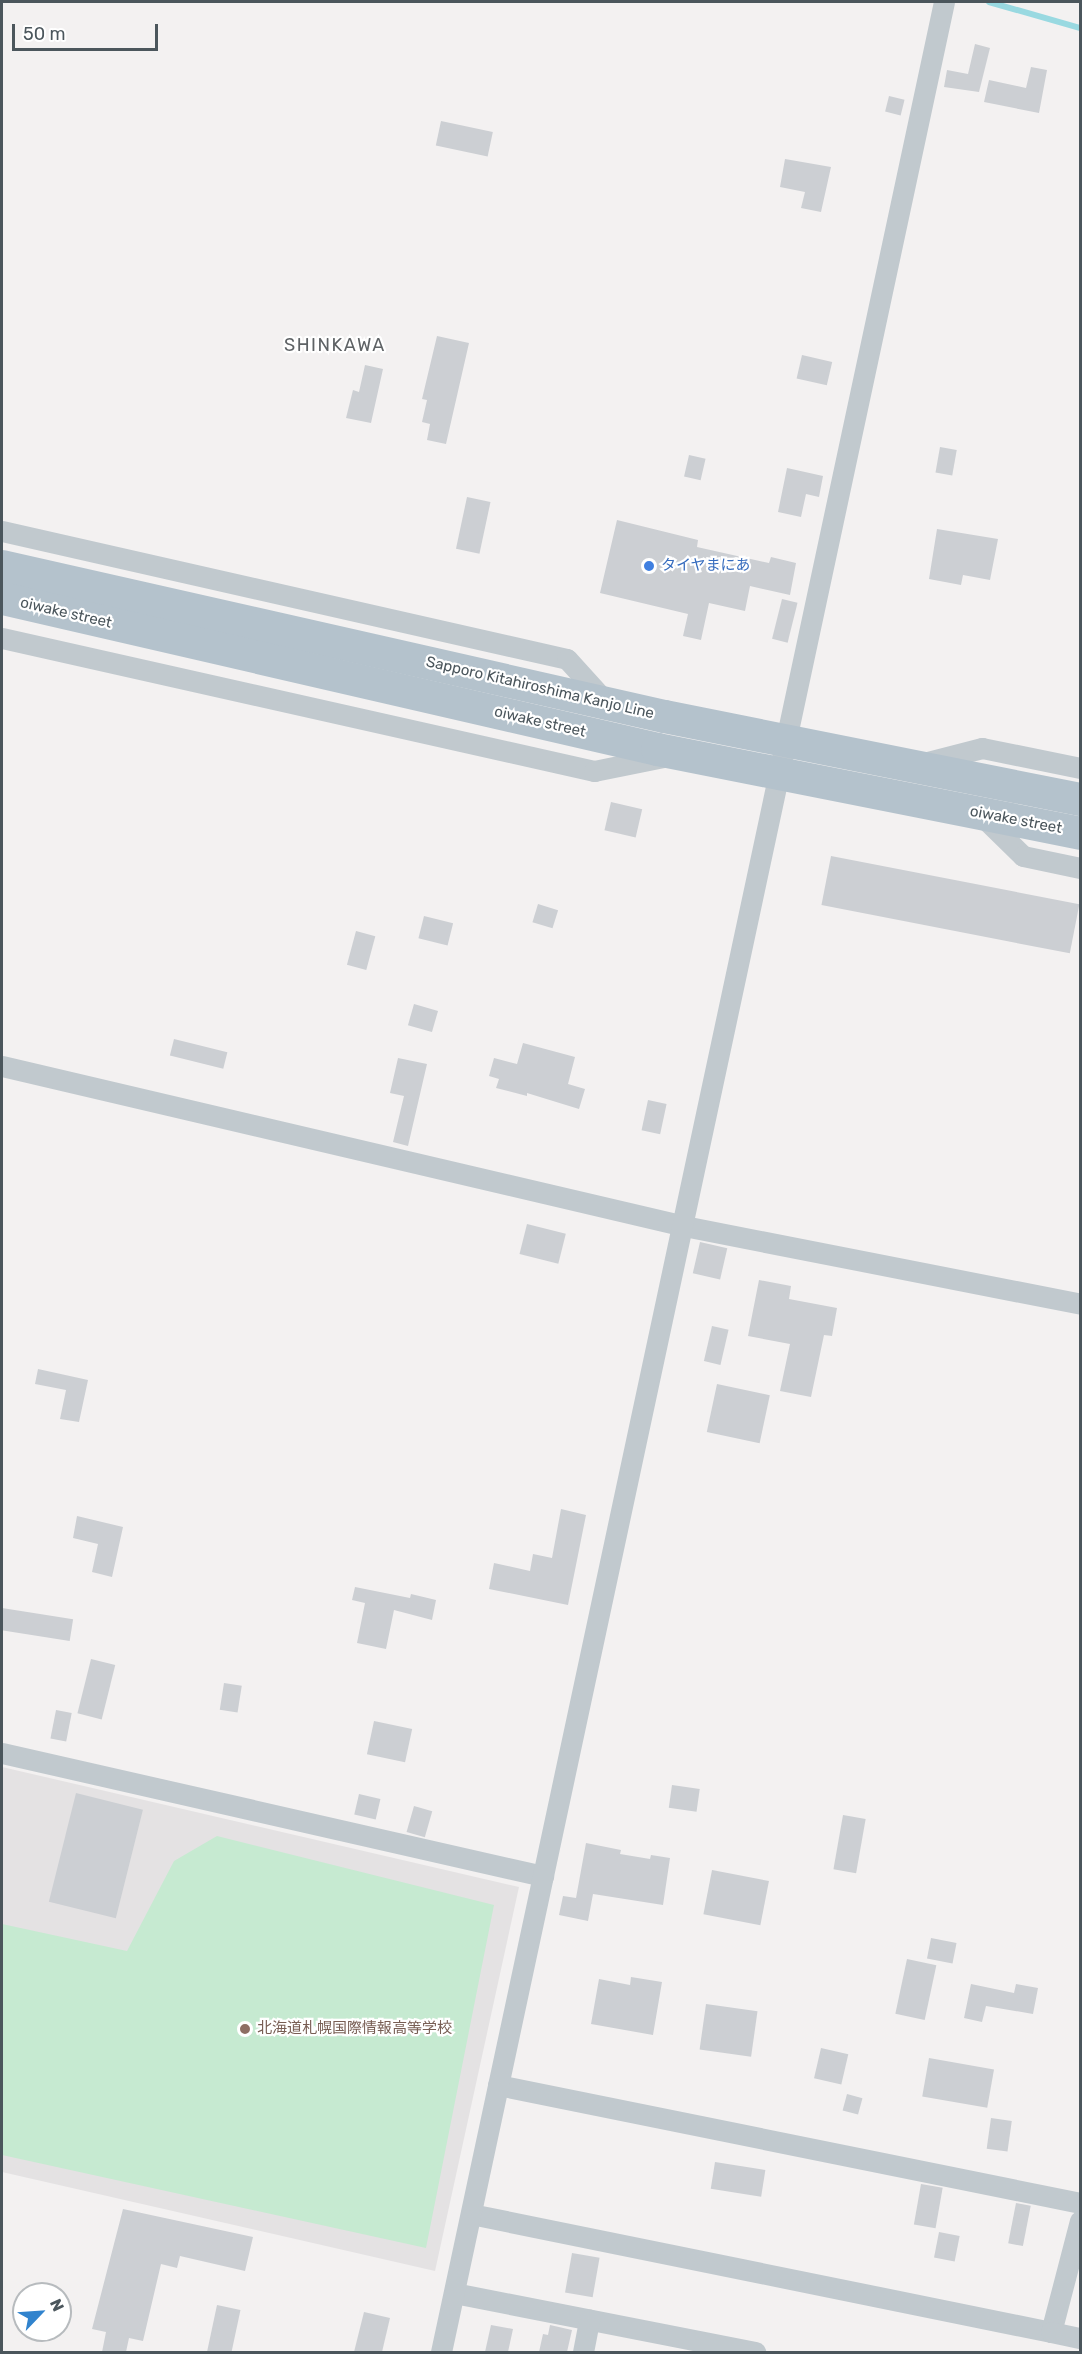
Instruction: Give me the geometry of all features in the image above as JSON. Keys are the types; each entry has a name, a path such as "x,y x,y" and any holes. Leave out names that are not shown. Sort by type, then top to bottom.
{"main road":[{"name":"Sapporo Kitahiroshima Kanjo Line","path":"2,566 606,702 1080,799"},
{"name":"oiwake street","path":"2,598 680,753 1080,833"}],"street":[{"path":"441,2352 684,1226 785,740 944,2"},
{"path":"2,531 567,659 606,702"},
{"path":"2,638 594,771 680,753"},
{"path":"915,766 982,748 1080,768"},
{"path":"978,813 1023,856 1080,868"},
{"path":"2,1066 684,1226 1080,1304"},
{"path":"2,1753 543,1876"},
{"path":"498,2085 1080,2202"},
{"path":"471,2214 1080,2338"},
{"path":"1051,2332 1080,2221"},
{"path":"454,2293 755,2352"},
{"path":"582,2352 589,2320"}],"shaded area":[{"name":"北海道札幌国際情報高等学校","path":"2,1767 519,1887 435,2271 2,2172"}],"green space":[{"name":"北海道札幌国際情報高等学校","path":"217,1836 494,1905 426,2248 2,2155 2,1924 127,1951 174,1861"}],"building":[{"path":"975,44 990,48 979,92 944,87 947,70 968,74"},
{"path":"1031,67 1047,70 1039,113 984,102 989,80 1026,88"},
{"path":"889,96 905,100 901,115 885,112"},
{"path":"441,121 493,132 488,156 436,145"},
{"path":"785,159 831,167 821,212 801,208 805,192 780,187"},
{"path":"437,336 469,343 446,444 427,440 430,424 422,422 427,400 422,399"},
{"path":"802,355 832,362 827,385 797,378"},
{"path":"365,365 383,369 371,423 346,418 353,390 359,392"},
{"path":"940,447 957,450 952,476 935,473"},
{"path":"689,455 706,459 701,480 684,476"},
{"path":"787,468 823,476 819,497 806,494 801,517 778,512"},
{"path":"467,497 490,502 479,554 456,549"},
{"path":"617,520 698,540 697,547 769,563 771,557 796,563 790,595 750,586 745,611 709,603 701,640 683,636 688,614 600,593"},
{"path":"937,529 998,539 990,580 963,575 961,585 929,579"},
{"path":"782,599 798,603 788,643 772,639"},
{"path":"611,802 642,809 636,837 604,830"},
{"path":"831,856 1079,904 1070,953 821,905"},
{"path":"538,904 558,910 553,928 532,922"},
{"path":"424,916 453,923 448,946 418,938"},
{"path":"356,931 375,936 366,970 347,965"},
{"path":"414,1004 438,1011 432,1032 408,1025"},
{"path":"174,1039 227,1052 223,1069 170,1055"},
{"path":"523,1043 575,1057 568,1084 585,1089 579,1109 527,1093 527,1096 496,1088 499,1079 489,1076 494,1058 517,1064"},
{"path":"398,1058 427,1064 408,1146 393,1142 404,1096 390,1093"},
{"path":"648,1100 667,1104 660,1134 642,1130"},
{"path":"527,1224 566,1234 558,1264 520,1254"},
{"path":"700,1242 727,1248 720,1279 693,1273"},
{"path":"759,1280 791,1286 789,1299 837,1308 832,1336 824,1335 811,1397 780,1391 790,1344 748,1336"},
{"path":"712,1326 729,1330 720,1365 704,1361"},
{"path":"38,1369 88,1380 79,1422 60,1419 66,1390 35,1384"},
{"path":"717,1384 770,1395 760,1443 707,1432"},
{"path":"561,1509 586,1515 568,1605 489,1589 494,1563 530,1571 533,1554 552,1558"},
{"path":"77,1516 123,1527 112,1577 92,1572 98,1544 73,1538"},
{"path":"355,1587 410,1598 411,1594 436,1600 432,1620 394,1610 386,1649 357,1643 365,1603 352,1600"},
{"path":"2,1608 73,1619 70,1641 2,1630"},
{"path":"91,1659 115,1665 102,1719 77,1713"},
{"path":"224,1683 242,1686 238,1712 220,1710"},
{"path":"56,1710 72,1713 66,1742 50,1738"},
{"path":"374,1721 412,1729 405,1762 367,1754"},
{"path":"672,1785 700,1789 697,1812 669,1808"},
{"path":"76,1793 143,1810 116,1918 49,1902"},
{"path":"359,1794 380,1799 376,1819 354,1814"},
{"path":"414,1806 432,1811 425,1837 407,1832"},
{"path":"843,1815 866,1819 856,1873 833,1869"},
{"path":"586,1843 621,1850 620,1854 650,1859 651,1855 670,1858 663,1905 593,1894 588,1921 559,1915 563,1896 576,1898"},
{"path":"712,1870 769,1881 760,1925 703,1914"},
{"path":"931,1938 957,1943 953,1964 927,1959"},
{"path":"907,1959 936,1965 925,2020 895,2014"},
{"path":"631,1977 662,1982 653,2035 591,2024 599,1979 630,1985"},
{"path":"971,1984 1014,1993 1016,1984 1038,1988 1033,2014 986,2006 982,2022 964,2018"},
{"path":"706,2004 757,2011 751,2057 700,2050"},
{"path":"821,2048 848,2054 841,2085 814,2078"},
{"path":"929,2058 994,2069 987,2108 922,2096"},
{"path":"847,2094 862,2098 858,2115 843,2110"},
{"path":"991,2118 1012,2121 1007,2152 987,2149"},
{"path":"715,2162 765,2170 761,2197 711,2189"},
{"path":"921,2184 943,2188 936,2228 914,2224"},
{"path":"1016,2203 1031,2206 1023,2246 1008,2243"},
{"path":"123,2209 253,2237 245,2271 180,2256 177,2268 161,2264 143,2341 129,2338 126,2352 102,2352 106,2332 92,2329"},
{"path":"939,2232 960,2236 955,2262 934,2258"},
{"path":"572,2253 600,2258 593,2297 565,2292"},
{"path":"217,2305 240,2310 232,2352 207,2352"},
{"path":"364,2312 390,2318 382,2352 354,2352"},
{"path":"491,2325 513,2329 508,2352 485,2352"},
{"path":"550,2325 572,2330 567,2352 539,2352 543,2334 548,2335"}],"waterway":[{"path":"989,2 1080,28"}],"place":[{"name":"タイヤまにあ","path":"649,566"},
{"name":"北海道札幌国際情報高等学校","path":"245,2029"}],"district":[{"name":"SHINKAWA","path":"335,345"}]}
